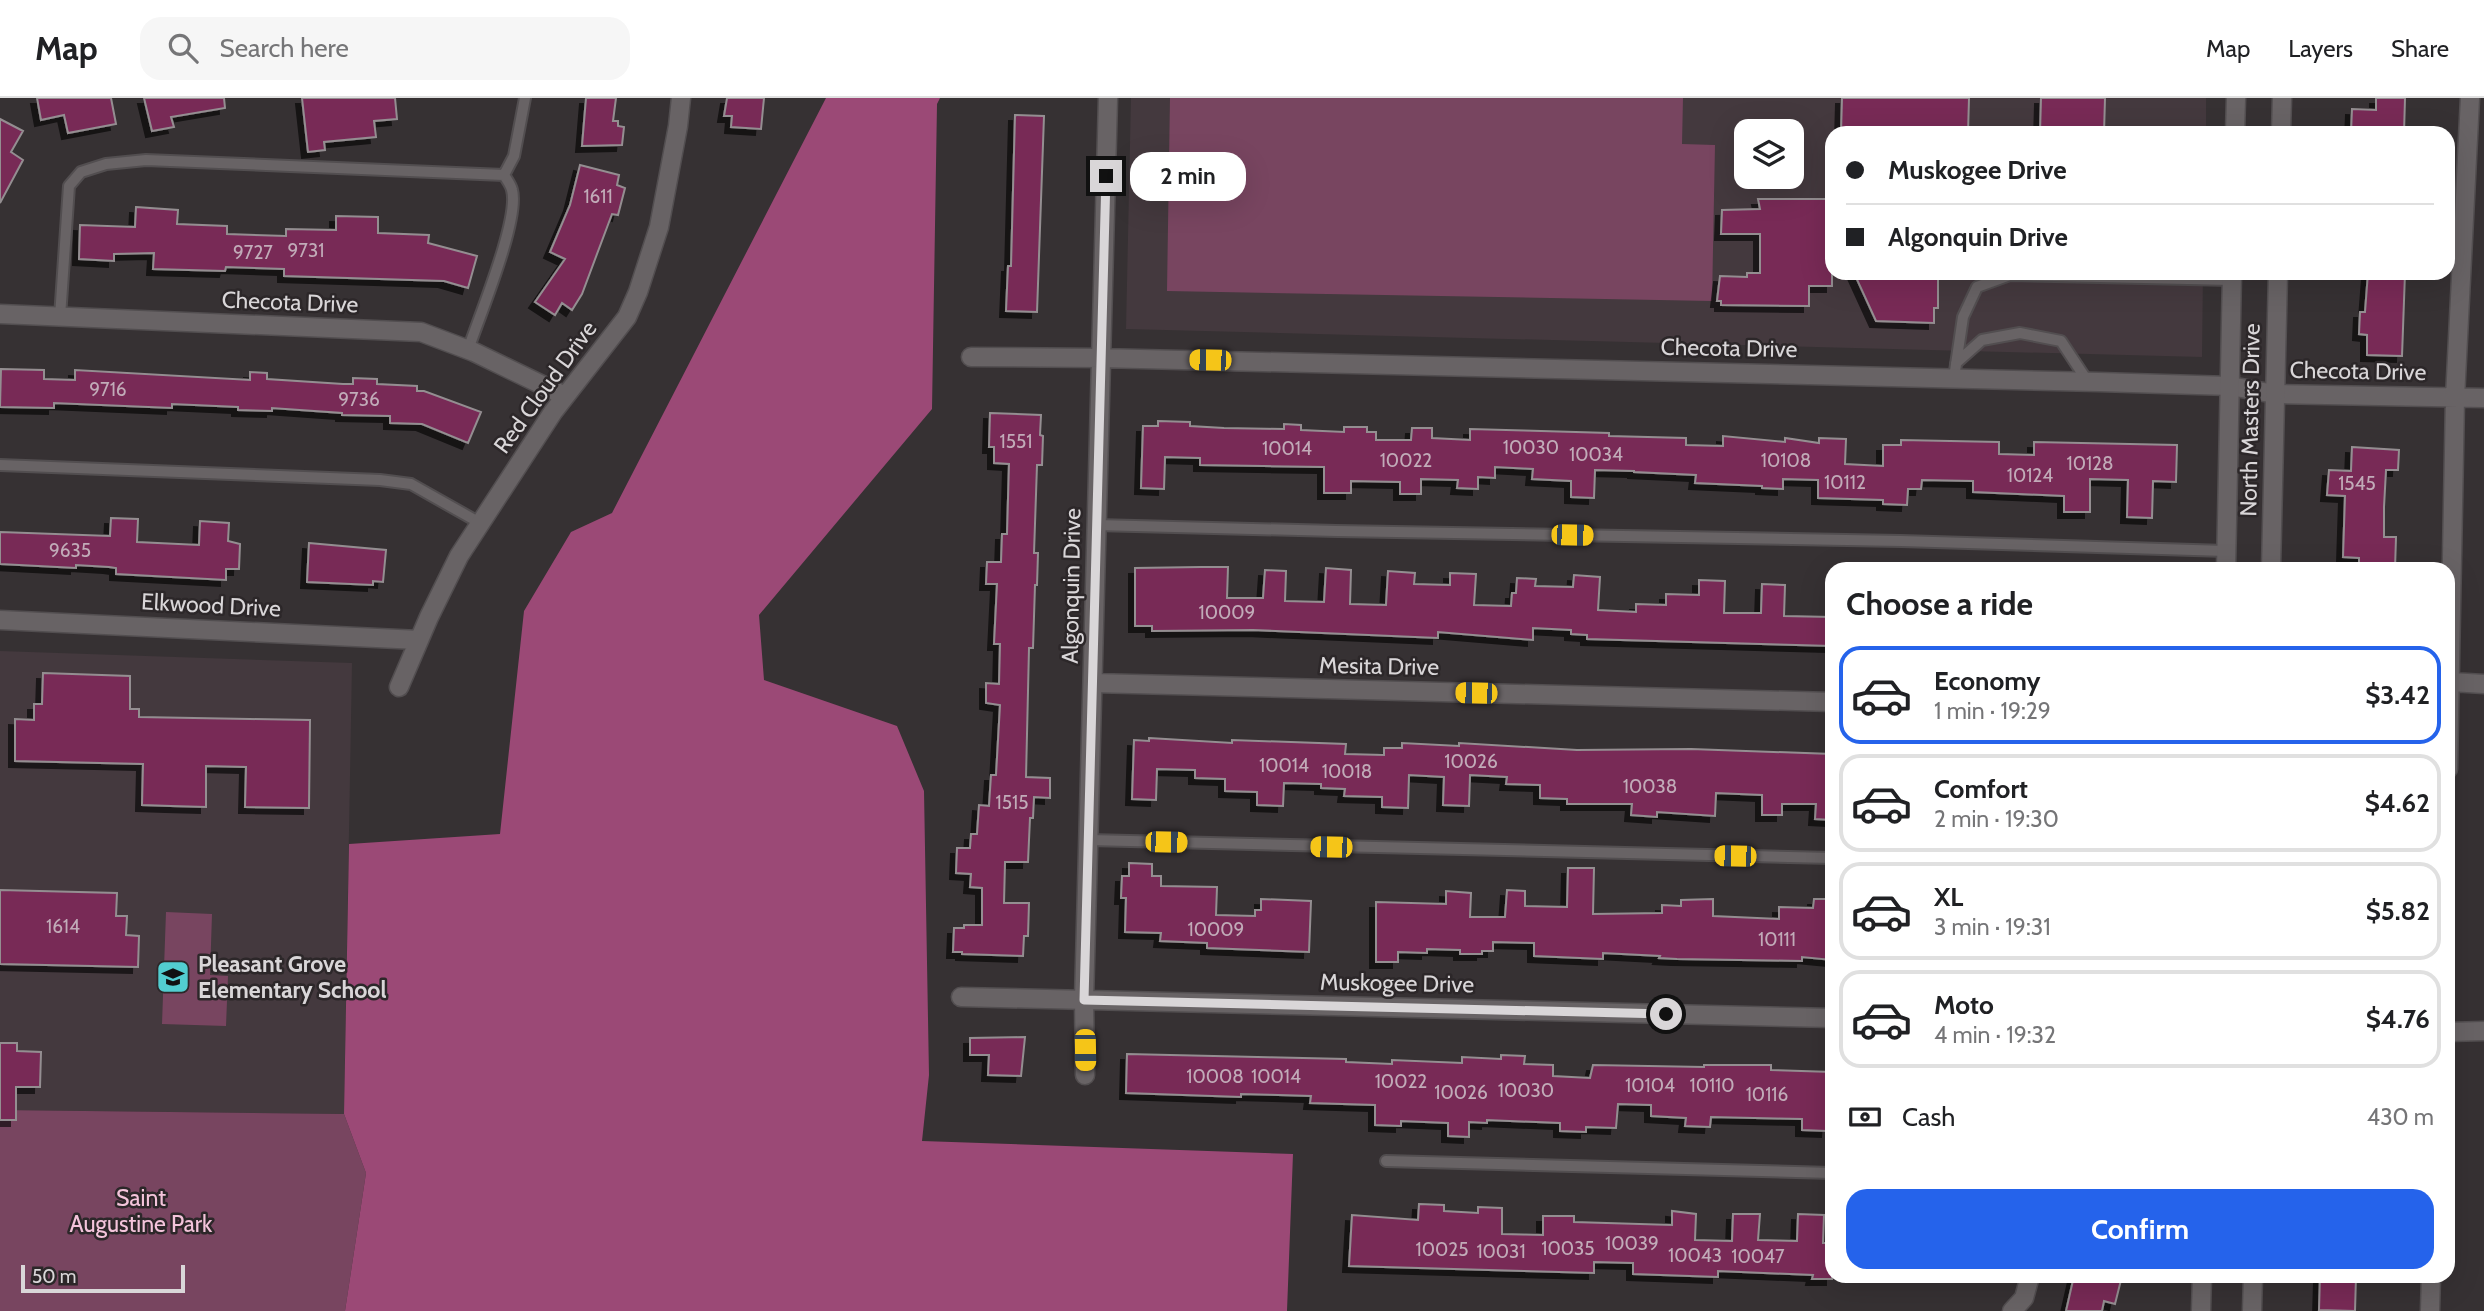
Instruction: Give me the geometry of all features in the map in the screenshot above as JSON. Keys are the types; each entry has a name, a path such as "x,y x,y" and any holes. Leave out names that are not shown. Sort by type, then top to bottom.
{"street":[{"name":"Red Cloud Drive","path":"400,687 459,556 565,396 627,317 659,227 668,188 681,98"},
{"name":"Algonquin Drive","path":"1086,1075 1084,1000 1108,98"},
{"path":"2235,126 2236,98"},
{"path":"2281,126 2282,98"},
{"path":"2453,562 2455,398 2469,99"},
{"name":"North Masters Drive","path":"2226,560 2232,280"},
{"name":"North Masters Drive","path":"2271,562 2278,280"},
{"name":"Checota Drive","path":"0,314 421,332 468,350 565,396"},
{"name":"Checota Drive","path":"971,357 1955,370 2088,382 2230,386 2275,394 2484,398"},
{"name":"Elkwood Drive","path":"0,620 419,640"},
{"path":"2455,682 2484,684"},
{"name":"Mesita Drive","path":"1093,683 1825,702"},
{"name":"Muskogee Drive","path":"961,997 1825,1018"},
{"path":"2455,1032 2484,1031"},
{"path":"2012,1311 2024,1298 2028,1283"},
{"path":"2201,1311 2202,1283"},
{"path":"2252,1311 2253,1283"},
{"path":"2430,1311 2431,1283"}],"lane":[{"path":"504,176 514,156 525,98"},
{"path":"60,317 69,186 81,172 106,164 146,160 504,176"},
{"path":"468,350 508,232 513,203 512,188 504,176"},
{"path":"1955,370 1963,317 1977,287 1996,280"},
{"path":"1955,370 1982,340 2020,333 2061,341 2088,382"},
{"path":"0,465 380,480 411,484 480,523"},
{"path":"1096,525 1901,541 2226,560"},
{"path":"1089,840 1825,858"},
{"path":"1387,1161 1825,1174"}],"shaded area":[{"path":"826,98 940,98 937,104 932,409 759,615 764,680 897,726 924,791 929,1075 922,1141 1293,1154 1287,1311 345,1311 366,1173 344,1114 349,844 500,834 524,611 571,532 612,513"},
{"path":"1131,98 2206,98 2206,126 1825,126 1825,280 2203,280 2202,357 1126,329"},
{"name":"Pleasant Grove Elementary School","path":"0,651 352,663 344,1114 0,1110"}],"green space":[{"path":"1170,98 1683,98 1682,144 1715,145 1712,301 1167,291"},
{"path":"166,912 212,914 210,975 228,976 226,1026 162,1024"},
{"name":"Saint Augustine Park","path":"0,1110 344,1114 366,1173 345,1311 0,1311"}],"building":[{"path":"37,98 111,98 116,124 68,133 64,115 41,120"},
{"path":"144,98 224,98 225,108 171,117 174,127 152,131"},
{"path":"302,98 395,98 397,119 374,121 376,137 324,142 325,150 308,152"},
{"path":"586,98 616,98 613,121 618,121 618,126 624,127 622,145 582,146"},
{"path":"727,98 764,98 761,129 731,127 732,116 724,116"},
{"path":"1842,98 1969,98 1968,126 1841,126"},
{"path":"2041,98 2105,98 2104,126 2040,126"},
{"path":"2376,98 2405,98 2404,126 2351,126 2352,109 2376,110"},
{"path":"1015,115 1044,116 1037,312 1006,311 1008,266 1011,266"},
{"path":"0,119 23,131 11,152 23,160 0,203"},
{"path":"580,165 619,175 617,185 625,188 618,215 612,214 582,294 572,310 562,303 555,315 535,302 565,259 550,252 570,205"},
{"path":"1758,199 1825,199 1825,280 1832,280 1832,286 1809,286 1809,306 1721,305 1721,301 1717,301 1720,276 1747,277 1747,273 1760,273 1760,234 1721,234 1722,210 1760,209"},
{"path":"136,207 178,210 177,224 227,226 227,234 286,236 286,229 336,230 336,216 378,217 378,233 429,235 428,243 477,256 468,288 444,281 284,276 284,269 153,269 154,253 114,254 114,261 79,259 80,225 135,227"},
{"path":"1857,280 1938,280 1938,308 1934,308 1934,323 1876,321"},
{"path":"2367,280 2405,280 2402,356 2367,355 2367,335 2359,334 2360,312 2365,312"},
{"path":"1,369 44,370 44,379 75,380 75,370 250,380 250,372 267,373 267,379 343,384 353,384 353,378 377,379 377,384 417,386 417,391 424,391 481,412 468,443 422,424 390,423 390,416 342,415 272,408 272,411 238,410 238,407 172,404 172,408 54,403 54,408 0,407"},
{"path":"990,413 1041,415 1040,435 1043,436 1042,465 1037,465 1034,553 1038,553 1037,585 1033,648 1029,648 1026,777 1050,778 1050,798 1034,797 1028,862 1005,862 1004,903 1029,903 1028,936 1024,936 1023,956 953,952 954,928 982,925 982,888 970,887 971,874 956,873 957,848 970,848 971,834 977,834 979,805 989,806 991,775 996,775 1000,705 986,703 986,683 999,684 1000,644 994,644 997,584 986,584 987,562 1001,562 1002,534 1007,534 1009,464 994,463 994,447 989,447"},
{"path":"1158,421 1190,422 1190,426 1224,428 1284,429 1284,424 1301,425 1301,430 1344,432 1344,427 1367,427 1367,432 1376,432 1376,440 1411,440 1412,428 1432,428 1432,438 1470,440 1470,429 1686,438 1686,445 1723,446 1723,436 1785,442 1785,438 1819,443 1819,438 1846,439 1845,464 1883,466 1883,445 1901,445 1901,440 1999,442 1999,454 2034,455 2034,442 2177,445 2176,482 2153,481 2152,518 2127,517 2128,480 2090,479 2090,512 2064,512 2064,496 1973,492 1973,481 1922,480 1921,489 1908,489 1907,505 1883,504 1883,500 1818,498 1818,480 1783,479 1783,489 1762,488 1695,483 1696,475 1634,471 1595,470 1594,498 1571,497 1571,481 1532,479 1533,469 1495,467 1495,478 1478,477 1478,489 1457,488 1458,480 1421,479 1421,494 1400,494 1400,482 1351,481 1351,493 1324,493 1324,467 1200,465 1200,458 1165,457 1164,489 1141,488 1143,426 1158,426"},
{"path":"2352,447 2399,450 2398,470 2386,470 2384,507 2384,537 2396,537 2395,562 2359,562 2359,558 2343,557 2345,496 2327,495 2329,470 2351,471"},
{"path":"111,518 138,519 137,542 199,545 200,521 229,523 228,541 240,544 239,569 226,569 226,580 116,574 116,568 109,567 0,564 0,532 110,536"},
{"path":"309,543 386,550 383,582 373,581 373,585 307,582"},
{"path":"1228,567 1227,598 1263,598 1265,570 1286,571 1285,601 1324,602 1326,568 1351,570 1350,604 1386,605 1388,571 1415,573 1414,584 1450,585 1450,573 1476,574 1474,605 1511,606 1512,593 1516,593 1517,578 1536,579 1535,586 1573,587 1574,575 1600,577 1598,610 1636,612 1636,604 1666,605 1666,594 1699,595 1699,580 1725,581 1724,613 1761,613 1762,584 1785,585 1784,616 1825,617 1825,646 1587,639 1587,635 1571,634 1571,630 1533,628 1533,640 1438,632 1438,638 1253,630 1152,631 1152,626 1135,626 1135,568"},
{"path":"43,673 130,676 130,709 139,709 139,717 310,720 309,808 245,807 246,767 206,766 206,807 142,805 143,764 15,761 15,719 34,720 34,704 42,704"},
{"path":"1149,738 1232,743 1232,740 1346,744 1345,754 1384,755 1384,748 1402,748 1402,743 1459,746 1459,743 1577,750 1691,749 1825,754 1825,820 1815,819 1816,804 1782,804 1782,815 1762,815 1762,795 1716,793 1715,816 1657,812 1657,817 1631,815 1632,804 1567,804 1567,799 1540,798 1540,785 1506,784 1507,777 1470,775 1469,806 1443,805 1444,777 1409,775 1408,808 1382,807 1382,797 1344,796 1345,789 1321,788 1321,784 1284,783 1283,806 1257,805 1257,792 1225,791 1225,779 1195,778 1195,770 1157,769 1156,800 1132,799 1134,740 1149,741"},
{"path":"1129,863 1152,864 1152,876 1161,876 1161,886 1217,887 1216,915 1255,916 1255,910 1261,910 1261,899 1311,901 1309,952 1207,948 1207,943 1160,941 1161,933 1125,932 1126,898 1121,898 1122,876 1129,876"},
{"path":"1568,868 1594,868 1593,914 1662,913 1662,905 1681,906 1681,900 1713,899 1713,916 1779,919 1779,907 1813,908 1814,899 1825,899 1825,959 1802,957 1802,961 1677,959 1603,953 1603,959 1534,956 1534,943 1493,942 1493,951 1482,951 1482,954 1427,949 1427,953 1398,952 1398,962 1376,962 1376,902 1446,904 1446,891 1471,893 1470,917 1505,917 1507,890 1525,891 1525,906 1567,907"},
{"path":"0,890 117,893 116,916 127,916 126,935 139,936 138,967 0,964"},
{"path":"1025,1037 1021,1076 988,1075 989,1055 970,1055 970,1038"},
{"path":"0,1043 17,1043 17,1051 41,1052 40,1087 16,1087 16,1120 0,1120"},
{"path":"1127,1054 1346,1059 1346,1062 1392,1064 1392,1060 1462,1063 1462,1057 1501,1059 1501,1055 1525,1056 1524,1064 1553,1065 1553,1076 1590,1078 1593,1065 1771,1065 1771,1070 1825,1072 1825,1131 1802,1130 1802,1119 1711,1117 1710,1127 1685,1126 1686,1118 1651,1116 1651,1105 1618,1104 1616,1128 1586,1127 1586,1132 1560,1131 1560,1123 1487,1120 1487,1123 1469,1122 1469,1137 1448,1136 1448,1123 1401,1121 1401,1126 1375,1125 1375,1105 1310,1103 1311,1096 1241,1094 1241,1097 1126,1093"},
{"path":"1419,1204 1444,1205 1444,1211 1478,1213 1478,1207 1502,1208 1502,1234 1543,1235 1543,1216 1574,1216 1574,1222 1672,1225 1672,1211 1696,1214 1695,1240 1732,1241 1733,1214 1760,1214 1758,1240 1797,1241 1798,1214 1824,1215 1825,1279 1812,1279 1813,1275 1718,1271 1718,1277 1633,1274 1633,1263 1594,1262 1594,1273 1349,1266 1352,1215 1418,1220"},
{"path":"2072,1283 2120,1283 2115,1304 2104,1301 2102,1311 2066,1311"},
{"path":"2320,1283 2356,1283 2355,1311 2319,1310"}],"place":[{"name":"Pleasant Grove Elementary School","path":"173,977"}],"route":[{"path":"1106,176 1084,1000 1666,1014"}]}
